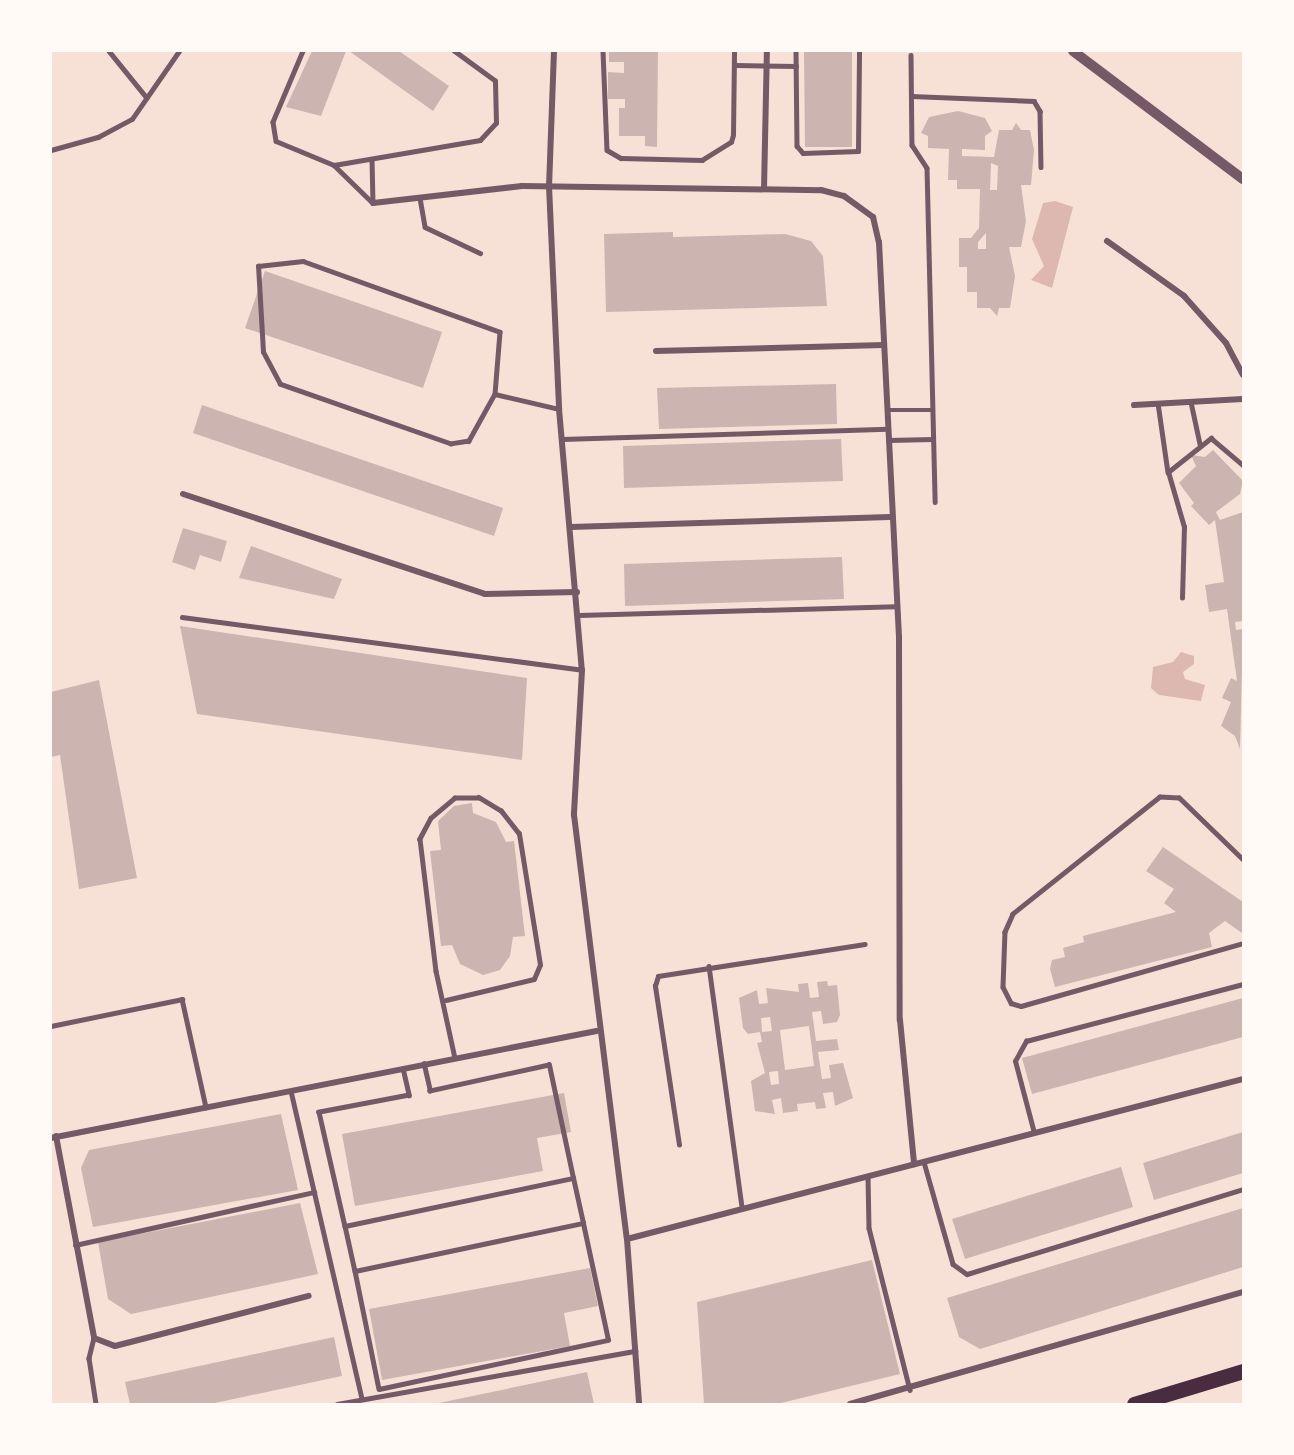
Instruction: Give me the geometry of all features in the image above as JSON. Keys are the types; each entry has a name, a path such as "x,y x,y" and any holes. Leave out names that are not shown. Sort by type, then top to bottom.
{"main road":[{"path":"1134,1404 1243,1371"}],"street":[{"path":"554,51 549,186 560,410 582,670 574,815 597,1031 627,1239 639,1404"},
{"path":"764,189 767,51"},
{"path":"1073,51 1243,179"},
{"path":"373,203 549,186 764,189 833,192 873,217 879,242 895,606 897,941 914,1164"},
{"path":"1107,241 1190,303 1226,343 1243,375"},
{"path":"656,351 884,345"},
{"path":"1134,405 1243,399"},
{"path":"183,494 485,594 577,592"},
{"path":"571,527 890,517"},
{"path":"309,1296 115,1346 94,1338 53,1137 597,1031"},
{"path":"627,1239 1243,1079"},
{"path":"850,1404 910,1390 1243,1292"}],"lane":[{"path":"109,51 147,98"},
{"path":"51,150 98,137 132,119 179,51"},
{"path":"303,51 273,122 276,141 334,165 373,203"},
{"path":"334,165 480,140 496,123 495,81 454,51"},
{"path":"603,51 603,143 621,158 702,160 731,142 734,51"},
{"path":"796,51 798,150 853,153 860,147 859,51"},
{"path":"911,55 912,146 927,168 935,502"},
{"path":"734,65 796,66"},
{"path":"911,96 1034,101 1040,111 1041,167"},
{"path":"372,159 373,203"},
{"path":"420,198 425,227 480,253"},
{"path":"303,261 500,332 495,394 469,441 451,444 280,384 263,352 258,266 303,261"},
{"path":"495,394 560,410"},
{"path":"1191,402 1200,444"},
{"path":"1158,404 1168,472 1184,526 1182,598"},
{"path":"886,410 933,410"},
{"path":"562,439 887,429"},
{"path":"888,440 933,439"},
{"path":"1168,472 1200,444 1218,440 1243,465"},
{"path":"579,615 895,606"},
{"path":"182,617 582,670"},
{"path":"1243,860 1179,798 1160,797 1013,914 1005,932 1003,987 1011,1003 1021,1006 1243,943"},
{"path":"446,1000 534,980 540,965 519,834 501,811 479,798 455,798 431,818 420,839 436,971 446,1000 455,1058"},
{"path":"679,1144 655,986 658,976 668,972 866,944"},
{"path":"709,966 742,1208"},
{"path":"1034,1133 1015,1061 1026,1041 1243,984"},
{"path":"51,1026 182,999 206,1107"},
{"path":"403,1068 409,1095 319,1112 379,1389 608,1340 549,1065 430,1091 424,1064"},
{"path":"291,1091 362,1399"},
{"path":"924,1162 953,1264 967,1274 1243,1189"},
{"path":"868,1176 869,1228 910,1390"},
{"path":"345,1226 573,1178"},
{"path":"75,1245 314,1192"},
{"path":"355,1271 583,1223"},
{"path":"94,1338 89,1358 96,1404"},
{"path":"337,1404 635,1351"}],"shaded area":[{"path":"1055,201 1073,207 1052,288 1031,280 1044,266 1032,239 1043,203"},
{"path":"1181,652 1194,656 1194,664 1183,672 1185,679 1205,685 1201,701 1159,695 1151,688 1153,667 1173,662"}],"building":[{"path":"312,51 346,51 321,116 286,107"},
{"path":"349,51 399,51 449,86 433,111"},
{"path":"609,51 658,51 657,147 645,146 645,136 619,136 619,108 625,108 625,99 608,99 608,72 624,73 624,62 609,62"},
{"path":"804,51 852,51 852,147 805,147"},
{"path":"958,111 985,118 992,131 985,136 985,150 962,149 962,156 994,157 999,130 1012,130 1016,123 1021,130 1030,130 1034,150 1031,185 1021,185 1026,221 1021,247 1009,247 1015,276 1010,308 999,308 997,316 990,308 977,308 977,292 967,292 967,267 959,267 959,238 971,238 979,228 980,189 957,189 957,180 948,180 949,149 928,148 928,136 921,133 929,117","holes":["991,163 998,166 997,190 990,190","986,233 986,249 978,249 978,242"]},
{"path":"673,232 673,237 785,234 811,241 823,256 827,306 606,312 604,234"},
{"path":"265,271 442,332 423,388 245,328"},
{"path":"836,384 837,424 659,429 657,388"},
{"path":"202,405 503,508 494,536 193,433"},
{"path":"841,439 843,481 624,488 623,446"},
{"path":"1213,450 1243,481 1240,494 1216,512 1220,520 1243,512 1243,621 1235,622 1236,630 1243,629 1240,749 1235,736 1221,726 1231,702 1222,698 1231,678 1237,681 1227,609 1209,612 1205,585 1224,582 1215,520 1209,525 1191,506 1194,503 1179,483 1196,466 1191,455 1205,457"},
{"path":"183,528 227,541 221,562 200,555 195,570 172,562"},
{"path":"251,546 342,579 334,599 239,578"},
{"path":"842,557 844,599 625,606 624,564"},
{"path":"180,626 527,678 522,760 197,714"},
{"path":"99,680 137,878 79,889 60,755 51,757 51,692"},
{"path":"472,803 473,813 496,822 506,842 514,841 525,936 513,937 510,956 500,970 483,975 460,964 452,945 441,946 430,851 441,850 438,821 454,806"},
{"path":"1163,847 1243,902 1242,933 1225,921 1209,933 1212,947 1055,987 1050,969 1052,960 1065,957 1063,948 1084,942 1083,936 1176,912 1164,903 1174,889 1146,871"},
{"path":"827,981 828,986 837,985 840,1015 837,1022 823,1024 821,1011 812,1012 816,1041 837,1039 839,1050 818,1052 822,1079 831,1078 829,1065 843,1063 853,1098 835,1106 833,1092 823,1093 826,1108 816,1109 815,1102 797,1104 798,1111 783,1113 781,1098 772,1100 775,1114 755,1111 751,1081 765,1073 757,1043 762,1042 760,1032 748,1034 743,1028 739,998 757,990 759,1004 768,1003 766,988 799,992 798,984 808,983 810,998 819,997 817,982","holes":["770,1017 772,1031 762,1032 761,1018","809,1026 814,1066 785,1070 780,1030","778,1071 779,1084 771,1085 769,1072"]},
{"path":"1243,998 1243,1037 1032,1094 1022,1058"},
{"path":"564,1093 571,1132 537,1138 543,1171 355,1206 342,1134"},
{"path":"281,1114 298,1190 93,1227 81,1168 89,1150"},
{"path":"1243,1132 1243,1173 1154,1200 1143,1163"},
{"path":"1121,1167 1133,1207 965,1259 952,1219"},
{"path":"300,1203 318,1274 131,1314 108,1299 98,1242"},
{"path":"1243,1208 1243,1267 980,1349 959,1337 947,1298"},
{"path":"872,1260 900,1374 777,1404 704,1404 697,1302"},
{"path":"590,1268 598,1306 564,1313 570,1346 382,1380 369,1309"},
{"path":"334,1337 342,1376 210,1404 130,1404 125,1382"},
{"path":"587,1372 594,1404 439,1404 439,1403"}]}
